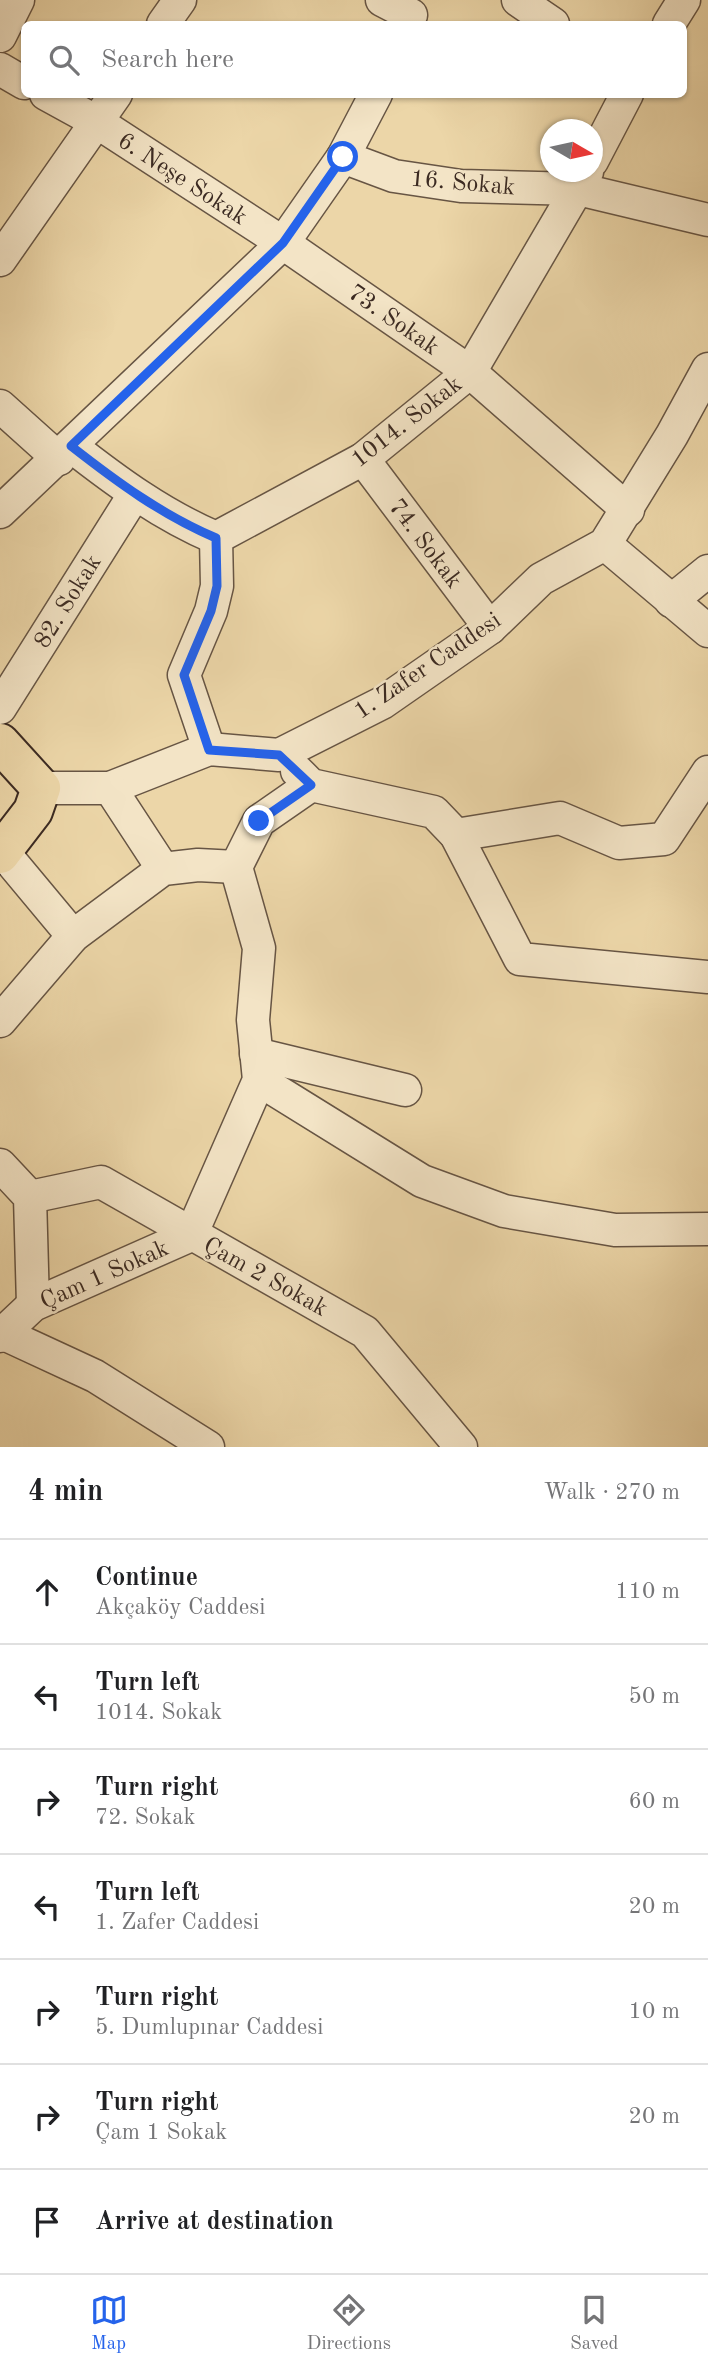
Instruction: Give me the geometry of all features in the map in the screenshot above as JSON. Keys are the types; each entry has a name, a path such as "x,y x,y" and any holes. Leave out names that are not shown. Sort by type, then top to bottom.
{"main road":[{"path":"0,743 41,788 33,811 1,853"}],"street":[{"path":"0,36 18,0"},
{"path":"165,21 180,0"},
{"path":"382,0 413,13"},
{"path":"518,0 549,21"},
{"path":"671,21 684,0"},
{"path":"0,69 21,81"},
{"name":"6. Neşe Sokak","path":"53,98 97,122 283,243"},
{"path":"0,260 113,98"},
{"path":"0,512 283,243 343,157 374,98"},
{"path":"603,141 624,98"},
{"name":"16. Sokak","path":"343,157 394,176 461,186 542,182"},
{"name":"1014. Sokak","path":"216,538 363,459 470,372 581,182"},
{"name":"16. Sokak","path":"588,182 708,220"},
{"name":"73. Sokak","path":"283,243 470,372 628,510"},
{"name":"1. Zafer Caddesi","path":"279,755 382,703 490,628 541,579 605,544 628,510 708,369"},
{"path":"0,406 65,453 183,524 216,538 217,586 211,611 184,675 209,750"},
{"name":"74. Sokak","path":"363,459 490,628"},
{"name":"82. Sokak","path":"0,708 134,495"},
{"path":"605,544 708,631"},
{"path":"671,601 708,571"},
{"path":"41,788 110,788 209,750 279,755 311,785 434,811 457,835 520,959 708,976"},
{"path":"457,835 560,818 619,843 664,839 708,772"},
{"path":"0,1021 74,936 163,869 198,865 236,867 259,821 311,785"},
{"path":"110,788 163,869"},
{"path":"1,853 74,936"},
{"name":"Çam 1 Sokak","path":"1,1335 33,1305 191,1234 258,1067 253,1020 259,948 236,867"},
{"path":"258,1067 405,1090"},
{"path":"258,1067 422,1181 504,1211 615,1230 708,1229"},
{"path":"0,1165 30,1197 33,1305"},
{"name":"Çam 2 Sokak","path":"30,1197 101,1182 365,1332 461,1447"},
{"path":"1,1335 95,1376 208,1447"}],"route":[{"path":"259,821 311,785 279,755 209,750 184,675 211,611 217,586 216,538 183,524 134,495 71,446 283,243 343,157"}]}
